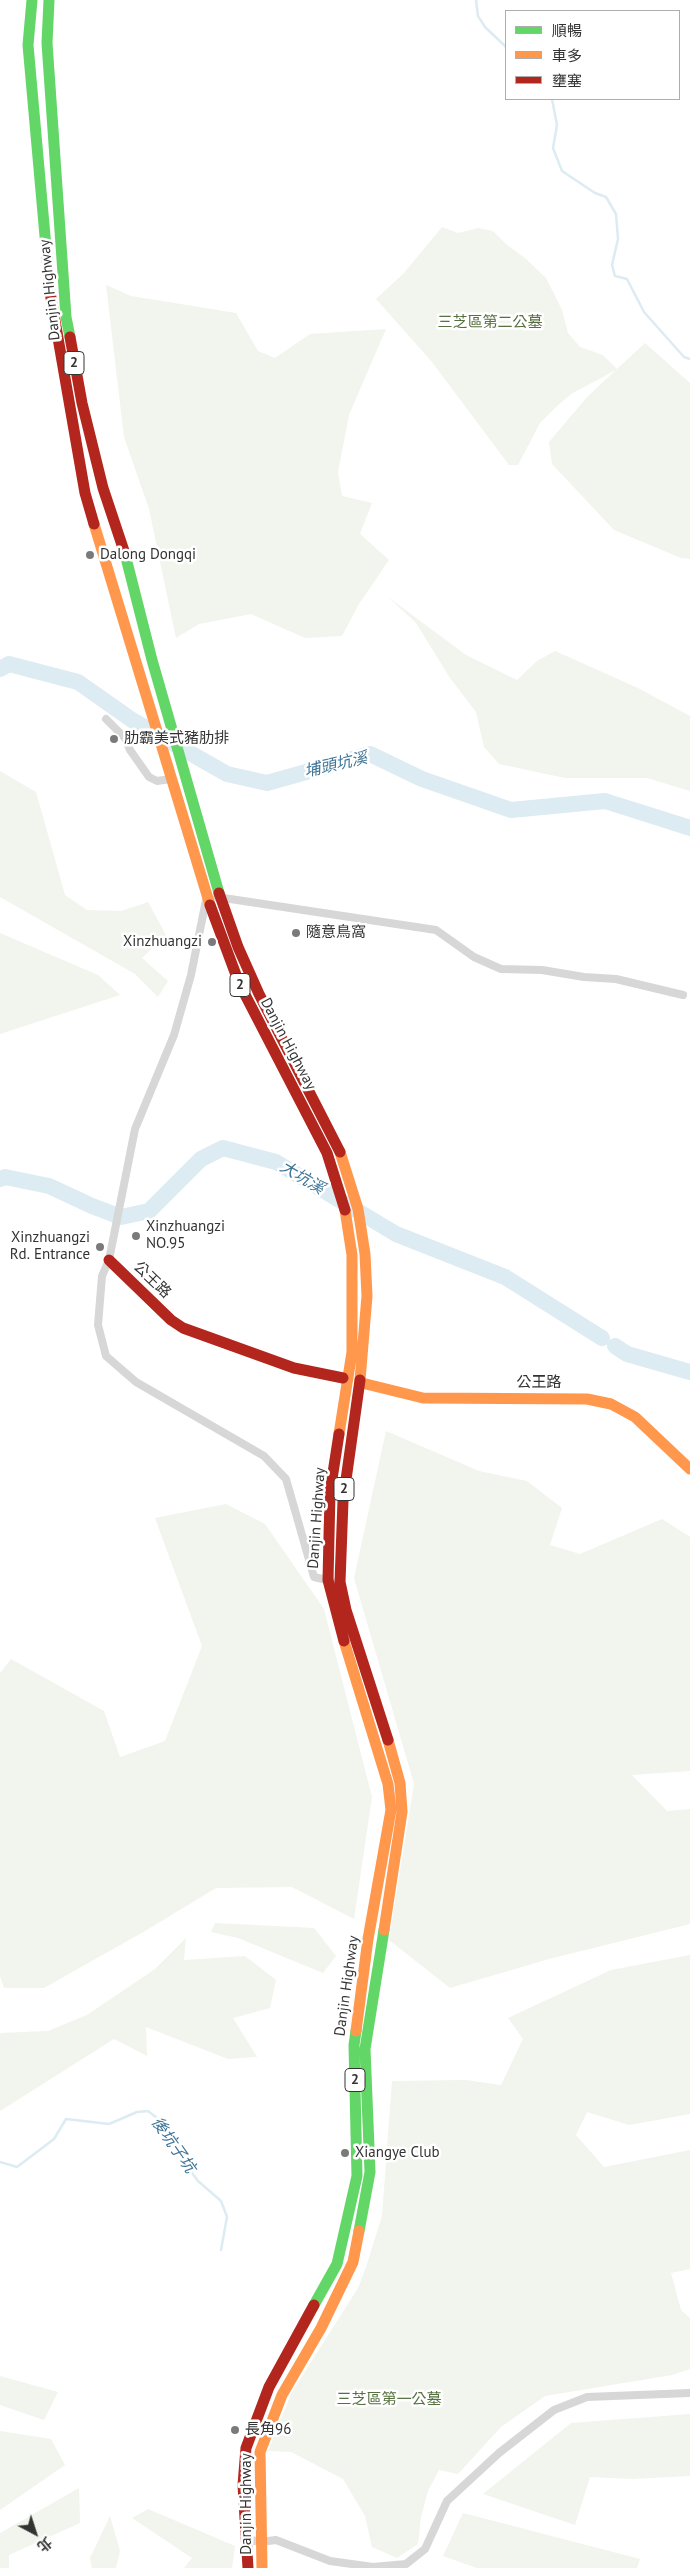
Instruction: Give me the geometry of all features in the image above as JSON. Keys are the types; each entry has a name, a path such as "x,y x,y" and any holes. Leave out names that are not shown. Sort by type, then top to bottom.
{"main road":[{"name":"Danjin Highway","path":"32,0 28,45 46,270 64,383 85,493 207,898 239,983 311,1120 327,1153 341,1189 349,1228 356,1363"},
{"name":"Danjin Highway","path":"49,0 47,43 66,317 82,403 103,488 123,546 152,660 170,715 220,896 248,971 329,1127 354,1194 362,1230 367,1296 356,1363"},
{"name":"公王路","path":"110,1260 171,1320 183,1328 294,1368 343,1378"},
{"name":"2","path":"352,1396 356,1363"},
{"name":"公王路","path":"366,1384 423,1398 587,1399 610,1404 635,1416 690,1469"},
{"name":"Danjin Highway","path":"248,2568 244,2485 246,2448 269,2387 337,2264 357,2176 354,2045 368,1939 390,1810 388,1784 335,1612 328,1580 330,1492 352,1396"},
{"name":"Danjin Highway","path":"262,2568 260,2542 260,2452 282,2394 331,2307 353,2262 370,2172 365,2049 402,1812 400,1783 394,1758 346,1610 340,1582 341,1516 352,1396"},
{"path":"318,2299 331,2307"}],"street":[{"path":"106,719 125,738 130,750 150,777 157,781 170,773"},
{"path":"340,1582 314,1577 286,1480 264,1456 136,1382 106,1356 98,1325 102,1276 110,1260 114,1231 135,1129 174,1034 191,975 207,898 220,896 436,930 481,962 502,969 528,968 584,977 616,978 683,995"},
{"path":"247,2539 260,2542 276,2540 339,2562 374,2567 406,2564 425,2549 447,2501 500,2453 554,2410 587,2397 690,2393"}],"green space":[{"name":"三芝區第二公墓","path":"442,227 458,233 478,228 493,231 507,245 525,258 546,278 562,310 568,333 580,347 603,355 617,369 645,343 690,383 690,559 681,558 614,530 552,464 549,442 588,396 616,370 571,394 556,407 540,423 518,465 509,465 432,362 376,299 404,273"},
{"path":"106,285 131,296 236,313 258,351 275,358 310,334 386,329 349,415 338,472 342,496 372,503 360,534 389,560 359,604 342,636 305,638 251,614 199,624 176,638 149,509 124,437"},
{"path":"388,597 466,655 517,680 537,661 555,651 638,688 690,716 690,791 647,778 565,778 499,764 484,747 476,712 450,678 416,623"},
{"path":"0,771 36,792 65,895 87,910 121,911 148,902 166,935 142,958 168,981 158,997 135,974 0,897"},
{"path":"0,933 98,975 120,995 0,1034"},
{"path":"386,1431 479,1471 527,1481 562,1508 550,1545 580,1554 662,1519 690,1537 690,1771 632,1775 667,1811 690,1809 690,1924 549,1959 450,1988 389,1940 414,1784 354,1578"},
{"path":"226,1504 265,1524 324,1609 372,1797 354,1919 292,1887 216,1888 44,1988 4,1988 0,1976 0,1673 11,1659 104,1711 120,1757 165,1741 202,1646 155,1518"},
{"path":"215,1923 314,1928 336,1956 323,1973 238,1938 211,1932"},
{"path":"186,1938 184,1960 245,1956 276,1980 270,2008 233,2018 257,2057 228,2059 146,2027 147,2056 114,2039 0,2111 0,2033 48,2031 87,2015 155,1969"},
{"name":"三芝區第一公墓","path":"690,1955 690,2114 629,2125 587,2112 576,2135 604,2167 690,2150 690,2269 671,2273 681,2310 690,2318 690,2369 672,2375 545,2396 501,2427 458,2474 439,2470 428,2491 421,2517 418,2544 397,2558 372,2547 365,2516 343,2479 291,2452 268,2451 292,2392 358,2288 366,2267 382,2216 392,2081 466,2080 501,2085 523,2039 508,2018 611,1970"},
{"path":"0,2376 58,2392 44,2420 0,2405"},
{"path":"690,2414 690,2476 632,2479 590,2477 575,2525 483,2494 571,2423"},
{"path":"0,2431 51,2439 65,2465 0,2510"},
{"path":"79,2488 80,2523 9,2555 9,2568 0,2568 0,2533"},
{"path":"148,2509 235,2546 232,2568 184,2568 192,2558 132,2518"},
{"path":"463,2513 640,2559 637,2568 477,2568 443,2556"},
{"path":"110,2516 120,2551 116,2568 92,2568 90,2558"}],"waterway":[{"path":"476,0 478,16 485,27 505,46"},
{"path":"552,100 557,125 553,148 562,171 595,193 606,197 616,214 618,239 612,265 615,276 627,279 644,312 684,357 690,359"},
{"name":"埔頭坑溪","path":"0,669 9,664 78,682 132,720 227,774 267,783 370,754 422,779 511,810 605,801 690,828"},
{"name":"大坑溪","path":"0,1179 5,1177 49,1186 121,1217 149,1211 201,1159 223,1148 276,1162 396,1234 505,1277 602,1338"},
{"name":"大坑溪","path":"615,1346 627,1354 690,1372"},
{"name":"後坑子坑","path":"0,2162 17,2167 54,2139 66,2119 109,2124 137,2112 148,2111 157,2118 177,2153 198,2181 221,2201 227,2217 221,2250"}],"traffic: fast":[{"path":"32,0 28,45 50,292"},
{"path":"49,0 47,43 66,317 70,337"},
{"path":"125,554 152,660 219,893"},
{"path":"359,2231 370,2172 365,2049 384,1930"},
{"path":"314,2305 337,2264 357,2176 354,2045 356,2031"}],"traffic: slow":[{"path":"94,524 210,905"},
{"path":"340,1152 358,1209 365,1254 367,1296 360,1380"},
{"path":"339,1434 352,1352 352,1255 345,1210"},
{"path":"366,1384 423,1398 587,1399 611,1404 635,1417 690,1469"},
{"path":"344,1641 388,1784 391,1810 368,1939 356,2031"},
{"path":"384,1930 402,1812 400,1783 388,1740"},
{"path":"262,2568 260,2452 282,2395 321,2328 353,2262 359,2231"}],"traffic: jam":[{"path":"50,292 85,493 94,524"},
{"path":"70,337 82,403 103,488 125,554"},
{"path":"219,893 238,947 259,994 340,1152"},
{"path":"210,905 239,983 327,1153 345,1210"},
{"path":"109,1260 171,1320 183,1328 294,1368 343,1378"},
{"path":"360,1380 343,1501 340,1582 346,1610 388,1740"},
{"path":"339,1434 330,1492 328,1580 344,1641"},
{"path":"248,2568 243,2485 246,2448 269,2387 314,2305"}],"place":[{"name":"Dalong Dongqi","path":"90,555"},
{"name":"肋霸美式豬肋排","path":"114,739"},
{"name":"隨意鳥窩","path":"296,933"},
{"name":"Xinzhuangzi","path":"212,942"},
{"name":"Xinzhuangzi NO.95","path":"136,1236"},
{"name":"Xinzhuangzi Rd. Entrance","path":"100,1247"},
{"name":"Xiangye Club","path":"345,2153"},
{"name":"長角96","path":"235,2430"}]}
